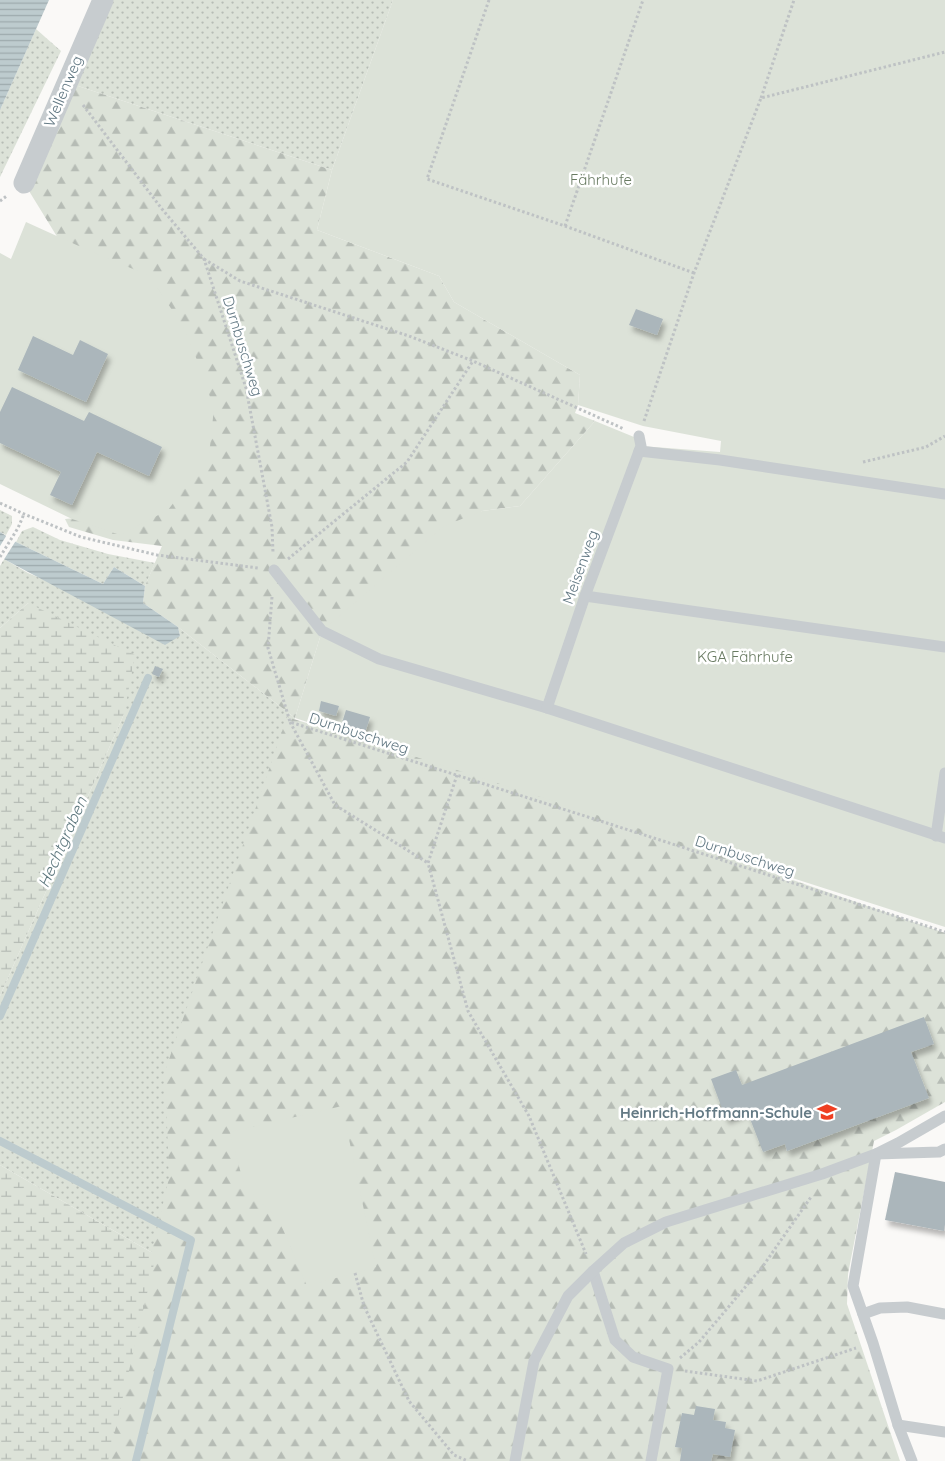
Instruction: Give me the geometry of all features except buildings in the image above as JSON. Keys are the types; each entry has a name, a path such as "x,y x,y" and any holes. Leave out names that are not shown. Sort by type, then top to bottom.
{"street":[{"name":"Wellenweg","path":"24,183 103,0"}],"lane":[{"name":"Meisenweg","path":"546,708 585,596 641,446 639,436"},
{"path":"639,451 720,460 945,494"},
{"path":"274,570 322,631 379,659 546,708 941,837 945,773"},
{"path":"585,596 945,647"},
{"path":"515,1461 534,1361 568,1296 624,1243 666,1222 822,1174 876,1154 945,1116"},
{"path":"876,1154 939,1152 945,1149"},
{"path":"876,1154 853,1286 898,1425 912,1461"},
{"path":"593,1271 615,1340 633,1357 668,1369 651,1461"},
{"path":"863,1314 880,1308 907,1307 944,1314"},
{"path":"898,1425 945,1432"}],"path":[{"path":"489,0 427,179 694,272"},
{"path":"565,226 643,0"},
{"path":"204,259 240,281 409,336 473,361 639,436 694,272 761,98 794,0"},
{"path":"761,98 945,52"},
{"name":"Durnbuschweg","path":"66,83 162,209 204,259 246,388 272,527 274,570 268,648 290,722 945,932"},
{"path":"0,503 81,537 158,555 274,570 407,462 473,361"},
{"path":"855,464 926,448 945,436"},
{"path":"0,557 18,528 24,514"},
{"path":"290,722 335,805 428,863"},
{"path":"457,775 428,863 468,1011 529,1116 593,1271"},
{"path":"668,1369 699,1342 763,1266 811,1196 822,1174"},
{"path":"355,1273 364,1306 409,1401 454,1455 468,1461"},
{"path":"668,1369 757,1381 873,1343"}],"green space":[{"path":"113,0 393,0 332,170 75,85"},
{"path":"393,0 945,0 945,927 295,718 322,631 444,526 482,511 520,506 595,421 634,437 641,446 720,452 721,441 643,426 578,405 580,375 454,302 439,276 317,230 332,170"},
{"path":"36,29 61,51 0,177 0,110"},
{"path":"75,85 332,170 317,230 439,276 454,302 580,375 578,405 575,413 595,421 520,506 482,511 322,631 295,718 178,627 143,603 145,586 162,546 113,540 69,527 65,519 136,512 190,453 29,191"},
{"path":"26,222 150,276 183,327 214,408 209,456 168,510 120,535 72,519 0,484 0,253 11,259"},
{"path":"0,510 12,516 12,524 6,535 0,532"},
{"path":"33,527 60,540 108,554 155,563 145,586 114,567 103,584 16,542 22,531"},
{"path":"4,559 28,573 180,636 178,627 295,718 289,730 170,1191 156,1255 0,1165 0,996 124,714 28,603 0,628 0,566"},
{"path":"28,603 135,655 124,714 0,996 0,628"},
{"path":"287,717 655,832 945,933 945,1102 874,1141 848,1274 847,1304 900,1461 103,1461 169,1178 165,1071"},
{"path":"342,1106 376,1267 307,1286 280,1222 244,1185 230,1132"},
{"path":"0,1165 156,1255 108,1461 0,1461"}],"shaded area":[{"path":"0,0 49,0 0,110"},
{"path":"0,532 16,542 103,584 114,567 145,586 143,603 178,627 180,636 165,645 0,557"}],"pier":[{"path":"8,533 17,539 3,561 0,560 0,546"}],"waterway":[{"name":"Hechtgraben","path":"0,1016 148,678"},
{"path":"0,1141 191,1240 136,1461"}],"place":[{"name":"Heinrich-Hoffmann-Schule","path":"827,1112"}],"park label":[{"name":"Fährhufe","path":"601,179"},
{"name":"KGA Fährhufe","path":"745,656"}]}
